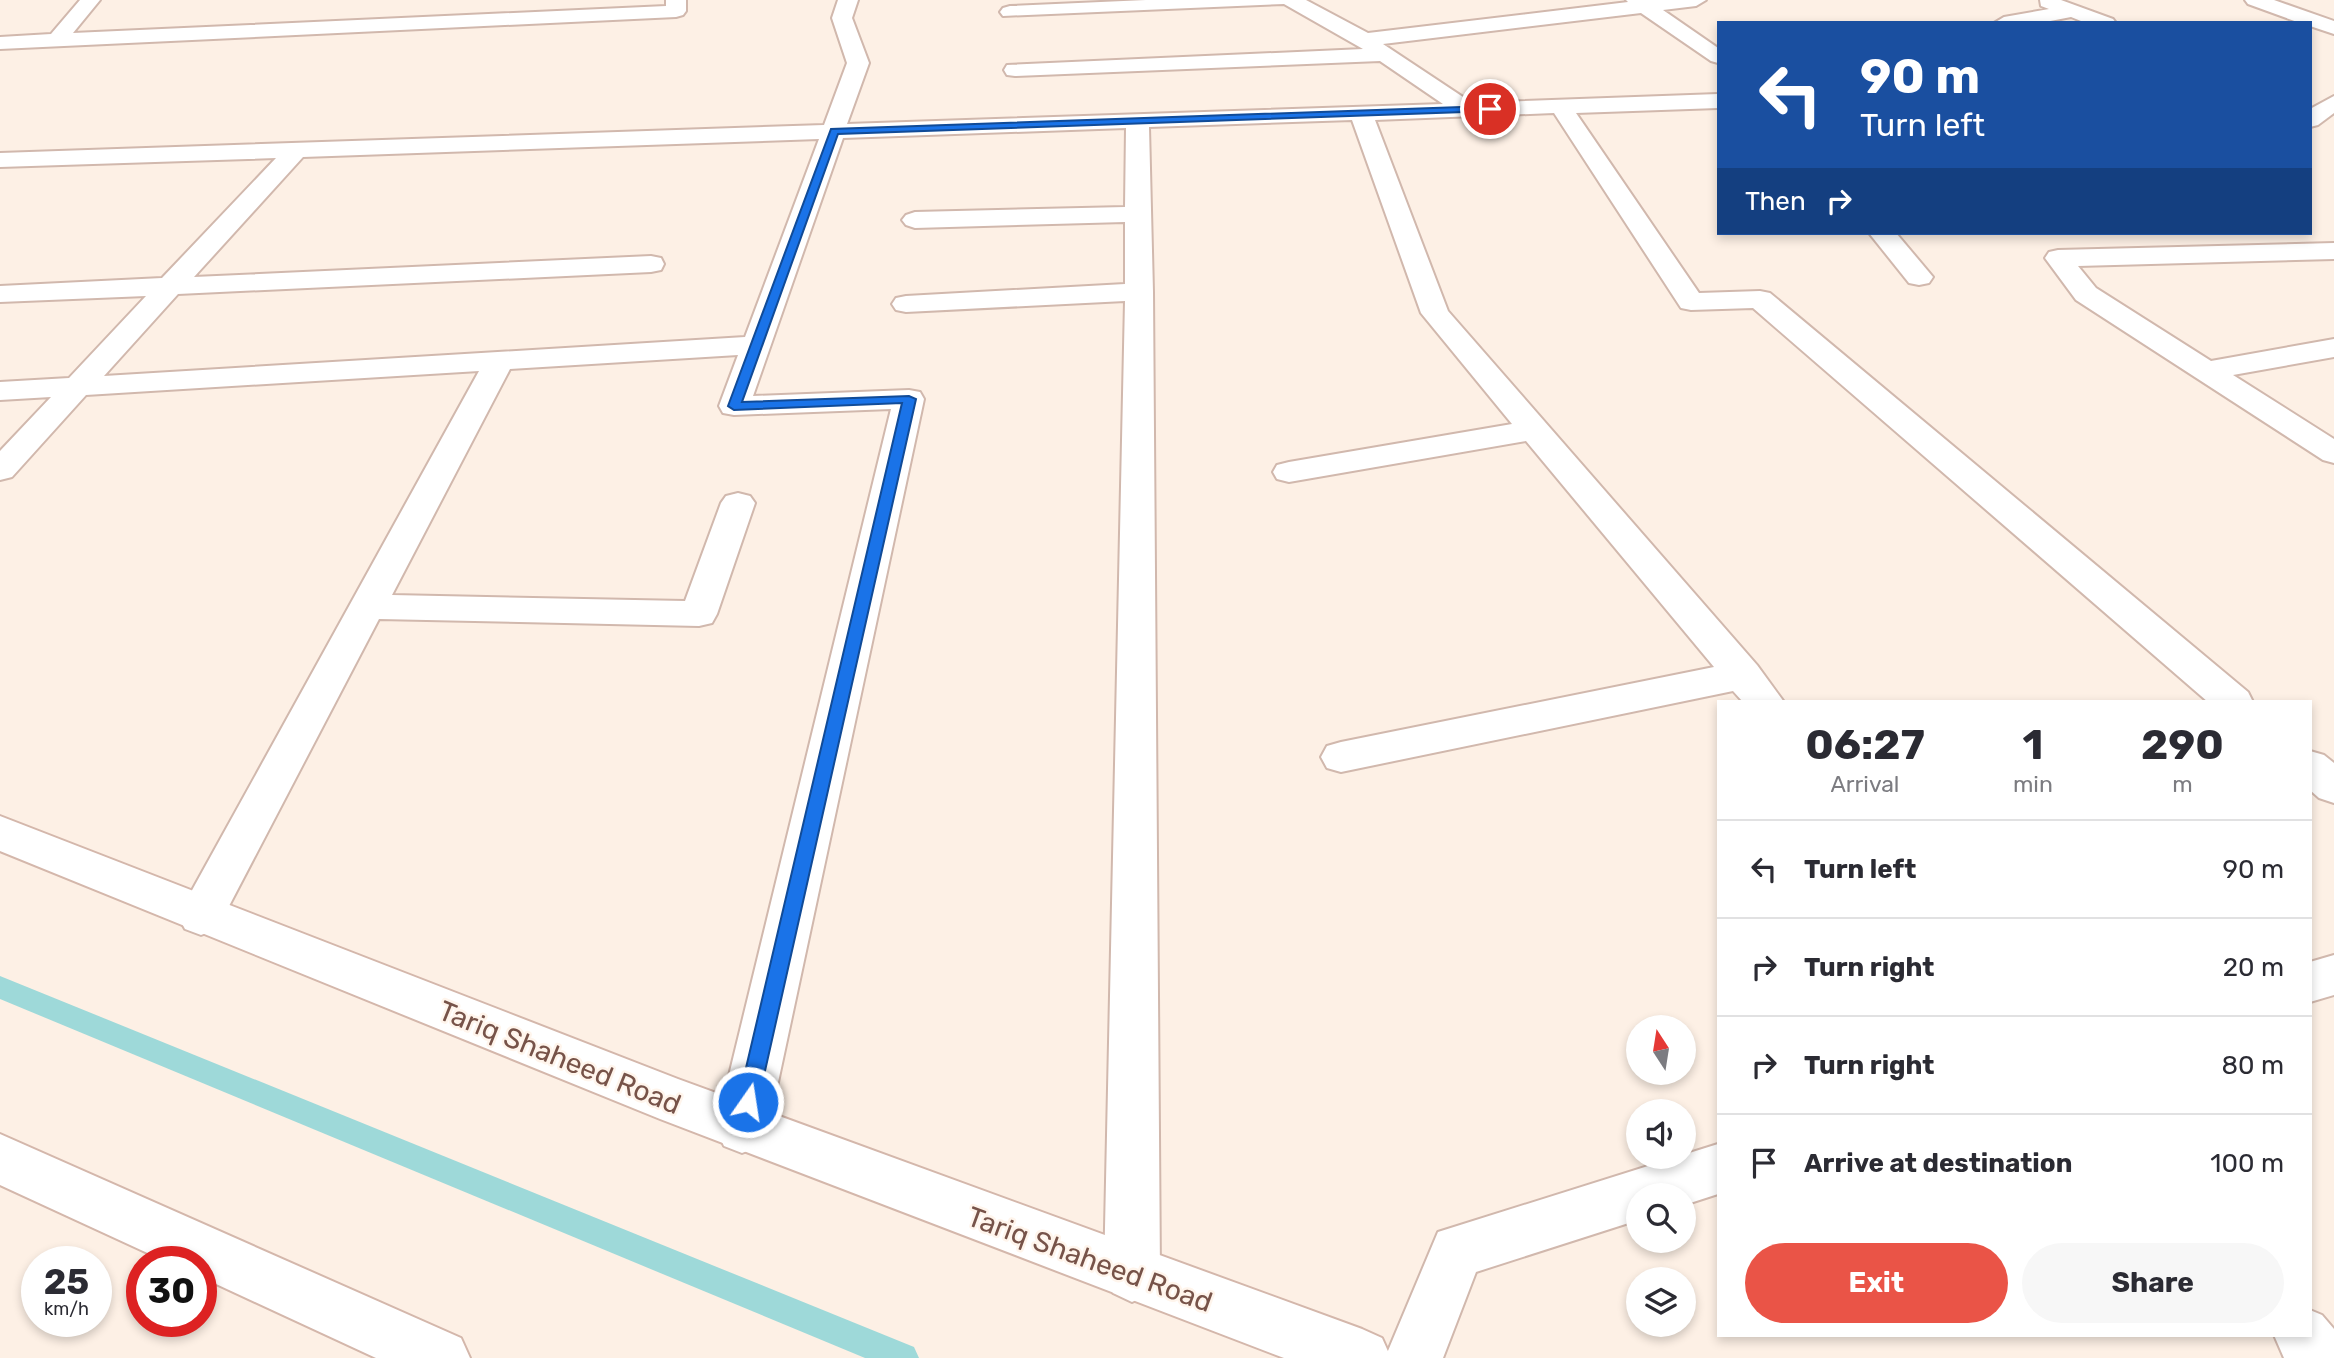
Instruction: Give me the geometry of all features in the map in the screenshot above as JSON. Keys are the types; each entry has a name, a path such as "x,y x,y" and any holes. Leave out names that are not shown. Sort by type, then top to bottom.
{"street":[{"path":"57,40 90,0"},
{"path":"0,43 676,11 676,0"},
{"path":"742,1129 909,399 734,406 858,63 842,18 848,0"},
{"path":"1019,125 1009,6 1277,0"},
{"path":"1363,40 1640,3 1696,0"},
{"path":"2043,0 2100,21"},
{"path":"2255,0 2334,28"},
{"path":"1298,4 1330,3"},
{"path":"1640,3 1717,56"},
{"path":"1298,4 1363,40 1466,109"},
{"path":"254,31 264,10"},
{"path":"2016,21 2073,11"},
{"path":"1688,36 1717,35"},
{"path":"1015,70 1385,54"},
{"path":"0,160 1717,101"},
{"path":"2312,118 2327,102"},
{"path":"1560,106 1691,302 1760,299 2232,700"},
{"path":"1361,113 1435,313 1754,689"},
{"path":"1132,1275 1139,292 1137,121"},
{"path":"0,470 296,150"},
{"path":"915,220 1138,214"},
{"path":"1884,235 1919,277"},
{"path":"2133,235 2156,256"},
{"path":"2334,251 2058,258 2085,294 2334,453"},
{"path":"0,294 652,264"},
{"path":"906,304 1139,292"},
{"path":"0,391 755,345"},
{"path":"2206,371 2334,348"},
{"path":"201,916 500,360"},
{"path":"1289,472 1535,430"},
{"path":"368,607 699,614 738,503"},
{"path":"1340,757 1754,689"},
{"path":"2312,768 2334,787"},
{"name":"Tariq Shaheed Road","path":"0,833 201,916 742,1129 1362,1358"},
{"path":"2312,981 2334,975"},
{"path":"0,1159 441,1358"},
{"path":"1415,1358 1457,1251 1717,1169"},
{"path":"2304,1337 2321,1358"}],"waterway":[{"path":"0,987 903,1358"}],"route":[{"path":"748,1102 909,399 734,406 834,131 1490,109"}]}
